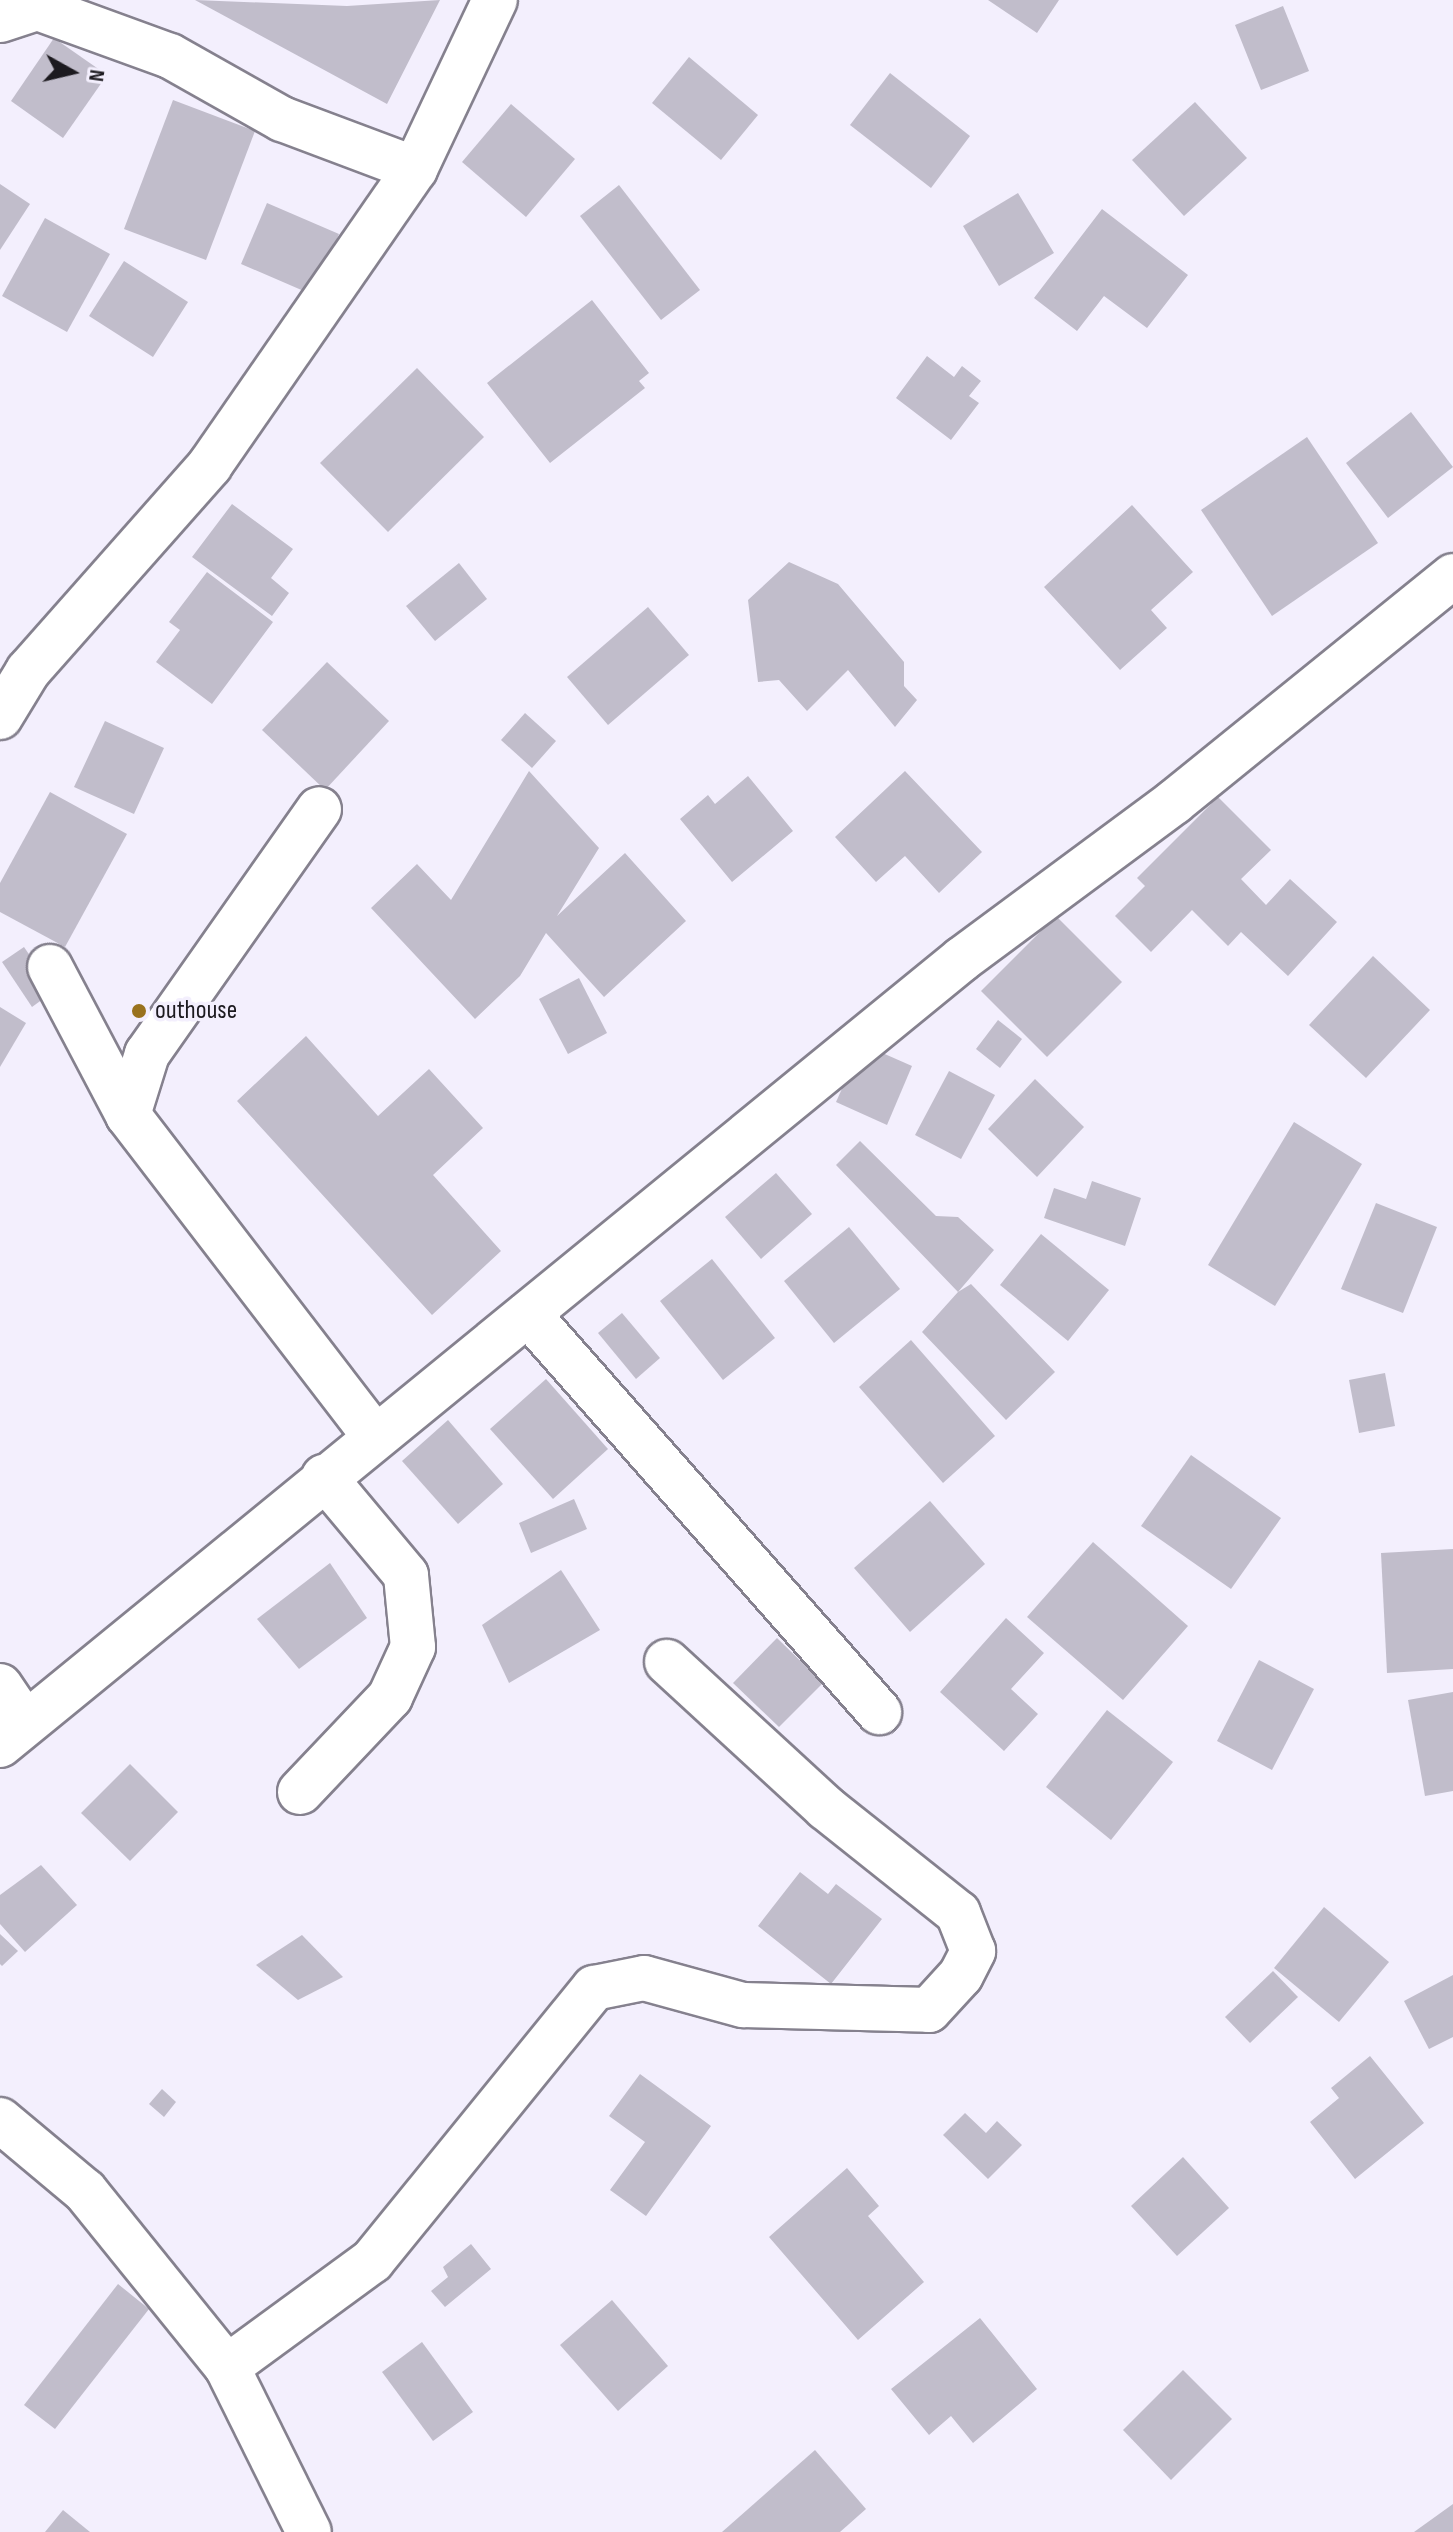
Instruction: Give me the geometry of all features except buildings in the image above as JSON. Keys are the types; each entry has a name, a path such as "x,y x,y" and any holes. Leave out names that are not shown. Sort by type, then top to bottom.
{"street":[{"path":"0,717 28,671 210,465 415,169 495,0"},
{"path":"0,20 22,8 52,13 170,56 282,119 415,169"},
{"path":"0,1686 13,1734 374,1436 962,959 1174,802 1453,576"},
{"path":"128,1115 147,1054 319,809"},
{"path":"50,967 128,1115 374,1436"},
{"path":"528,1314 879,1712"},
{"path":"300,1792 390,1697 413,1647 406,1575 324,1477"},
{"path":"227,2367 372,2261 594,1988 644,1978 743,2005 929,2010 961,1975 973,1951 958,1913 826,1808 667,1662"},
{"path":"0,2120 85,2191 227,2367 309,2532"}],"place":[{"name":"outhouse","path":"139,1011"}]}
